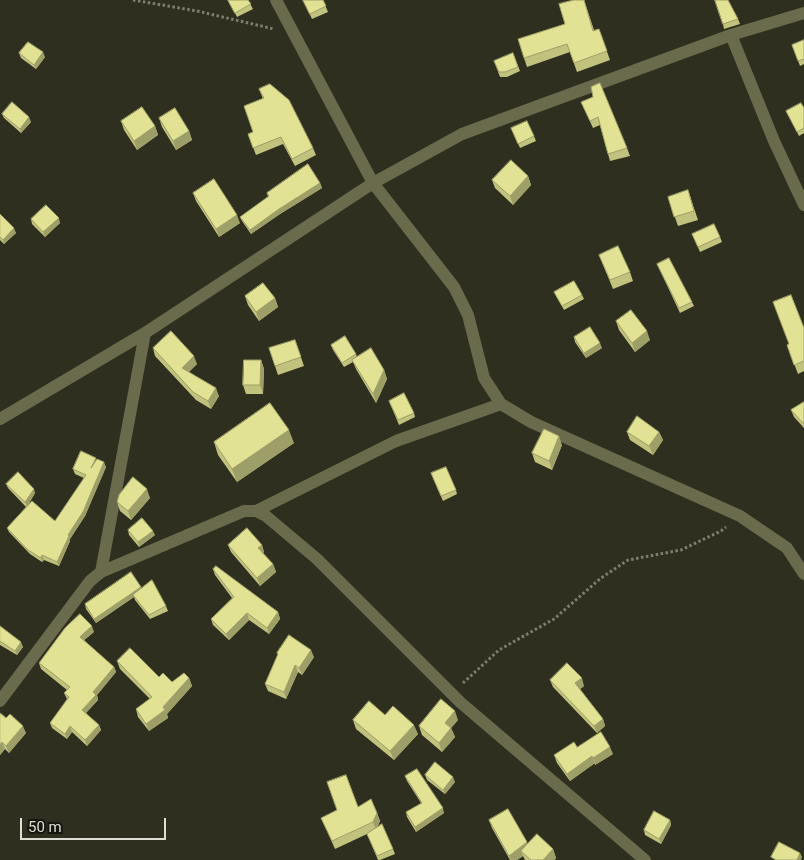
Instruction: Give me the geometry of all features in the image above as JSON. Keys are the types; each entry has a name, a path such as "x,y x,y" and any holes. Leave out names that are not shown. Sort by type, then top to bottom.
{"street":[{"path":"276,0 373,183 454,287 468,314 484,378 501,404 531,422 740,516 787,548 804,574"},
{"path":"0,419 145,333 373,183 462,134 731,35 804,13"},
{"path":"731,35 774,141 804,205"},
{"path":"101,572 145,333"},
{"path":"256,511 396,441 501,404"},
{"path":"2,692 90,581 101,572 244,511 256,511 266,516 317,559 452,694 645,860"}],"path":[{"path":"133,0 198,11 294,34"},
{"path":"452,694 499,650 554,618 601,578 628,560 681,550 721,531 740,516"}],"building":[{"path":"228,0 248,0 251,4 235,13"},
{"path":"303,0 323,0 326,6 310,14"},
{"path":"574,0 584,0 593,31 599,29 607,51 574,63 567,44 524,58 518,39 565,24 559,4"},
{"path":"715,0 728,0 738,19 723,24"},
{"path":"804,40 804,59 798,61 792,45"},
{"path":"28,42 43,52 34,65 19,53"},
{"path":"513,53 518,67 505,72 499,72 494,61"},
{"path":"600,83 627,148 608,154 598,117 590,121 581,102 593,97 591,87"},
{"path":"270,84 289,100 313,148 292,159 281,137 253,148 248,134 253,132 244,106 264,98 259,89"},
{"path":"12,102 29,117 20,129 2,114"},
{"path":"801,103 804,108 804,128 797,132 786,111"},
{"path":"142,107 155,126 134,141 121,121"},
{"path":"175,108 189,131 173,141 159,118"},
{"path":"527,121 534,136 518,144 511,128"},
{"path":"511,160 528,176 510,196 492,180"},
{"path":"308,164 320,183 250,230 240,217 269,196 267,193"},
{"path":"214,179 237,215 216,229 193,193"},
{"path":"688,190 694,211 674,217 668,197"},
{"path":"46,205 59,218 43,232 31,219"},
{"path":"0,214 14,228 3,240 0,237"},
{"path":"714,224 720,237 698,247 692,234"},
{"path":"618,246 630,272 610,280 599,255"},
{"path":"669,258 692,302 679,308 657,264"},
{"path":"574,281 582,295 562,306 554,292"},
{"path":"263,283 275,298 256,312 245,296"},
{"path":"791,295 804,328 804,361 794,365 787,345 789,344 773,302"},
{"path":"631,310 647,331 632,343 616,321"},
{"path":"590,327 600,343 584,353 574,337"},
{"path":"171,331 194,356 182,368 216,388 208,401 193,392 153,348"},
{"path":"345,336 356,354 342,363 331,345"},
{"path":"295,340 301,357 275,366 269,348"},
{"path":"371,348 384,370 373,394 352,360"},
{"path":"244,360 261,360 260,385 243,385"},
{"path":"404,393 414,413 398,420 389,401"},
{"path":"804,402 804,424 791,410"},
{"path":"270,403 289,430 232,469 214,442"},
{"path":"637,416 659,432 649,446 627,432"},
{"path":"544,429 559,436 549,461 532,453"},
{"path":"81,451 96,458 91,468 97,459 104,462 83,512 68,535 57,562 42,555 41,558 28,550 7,528 32,501 55,521 86,475 73,469"},
{"path":"446,467 456,490 441,496 431,473"},
{"path":"18,472 34,489 25,502 6,484"},
{"path":"133,477 147,489 128,511 117,502 119,495"},
{"path":"142,518 153,531 138,542 128,530"},
{"path":"247,528 262,545 258,548 273,564 257,578 228,545"},
{"path":"216,566 278,612 267,628 247,613 226,634 211,619 234,597 213,569"},
{"path":"131,572 141,587 94,619 85,604"},
{"path":"152,580 166,606 149,615 133,595"},
{"path":"80,614 92,626 80,637 114,667 93,692 96,695 82,710 99,725 85,740 70,726 65,734 50,723 69,697 64,693 70,687 39,663 65,628"},
{"path":"0,626 21,642 15,651 0,641"},
{"path":"289,635 311,650 299,668 295,665 284,692 265,684 277,653"},
{"path":"130,648 159,677 163,673 172,682 184,673 189,678 163,707 165,710 146,724 136,709 152,697 117,661"},
{"path":"567,663 582,678 575,683 603,719 594,726 550,680"},
{"path":"441,699 455,711 445,723 451,728 439,743 419,726"},
{"path":"369,701 385,715 393,706 414,725 390,751 353,720"},
{"path":"0,713 6,718 10,714 23,726 6,746 2,742 0,745"},
{"path":"601,732 610,747 593,758 592,756 567,774 554,755 574,742 577,747"},
{"path":"435,762 453,777 443,790 425,775"},
{"path":"417,769 443,808 415,827 406,812 422,803 405,776"},
{"path":"346,775 358,807 371,799 377,813 373,822 332,841 321,818 337,810 327,782"},
{"path":"508,809 527,842 509,856 489,820"},
{"path":"654,811 670,820 659,839 644,830"},
{"path":"382,824 393,849 377,856 367,834"},
{"path":"537,834 553,849 543,860 531,860 521,851"},
{"path":"779,842 800,853 797,860 776,860 771,857"}]}
